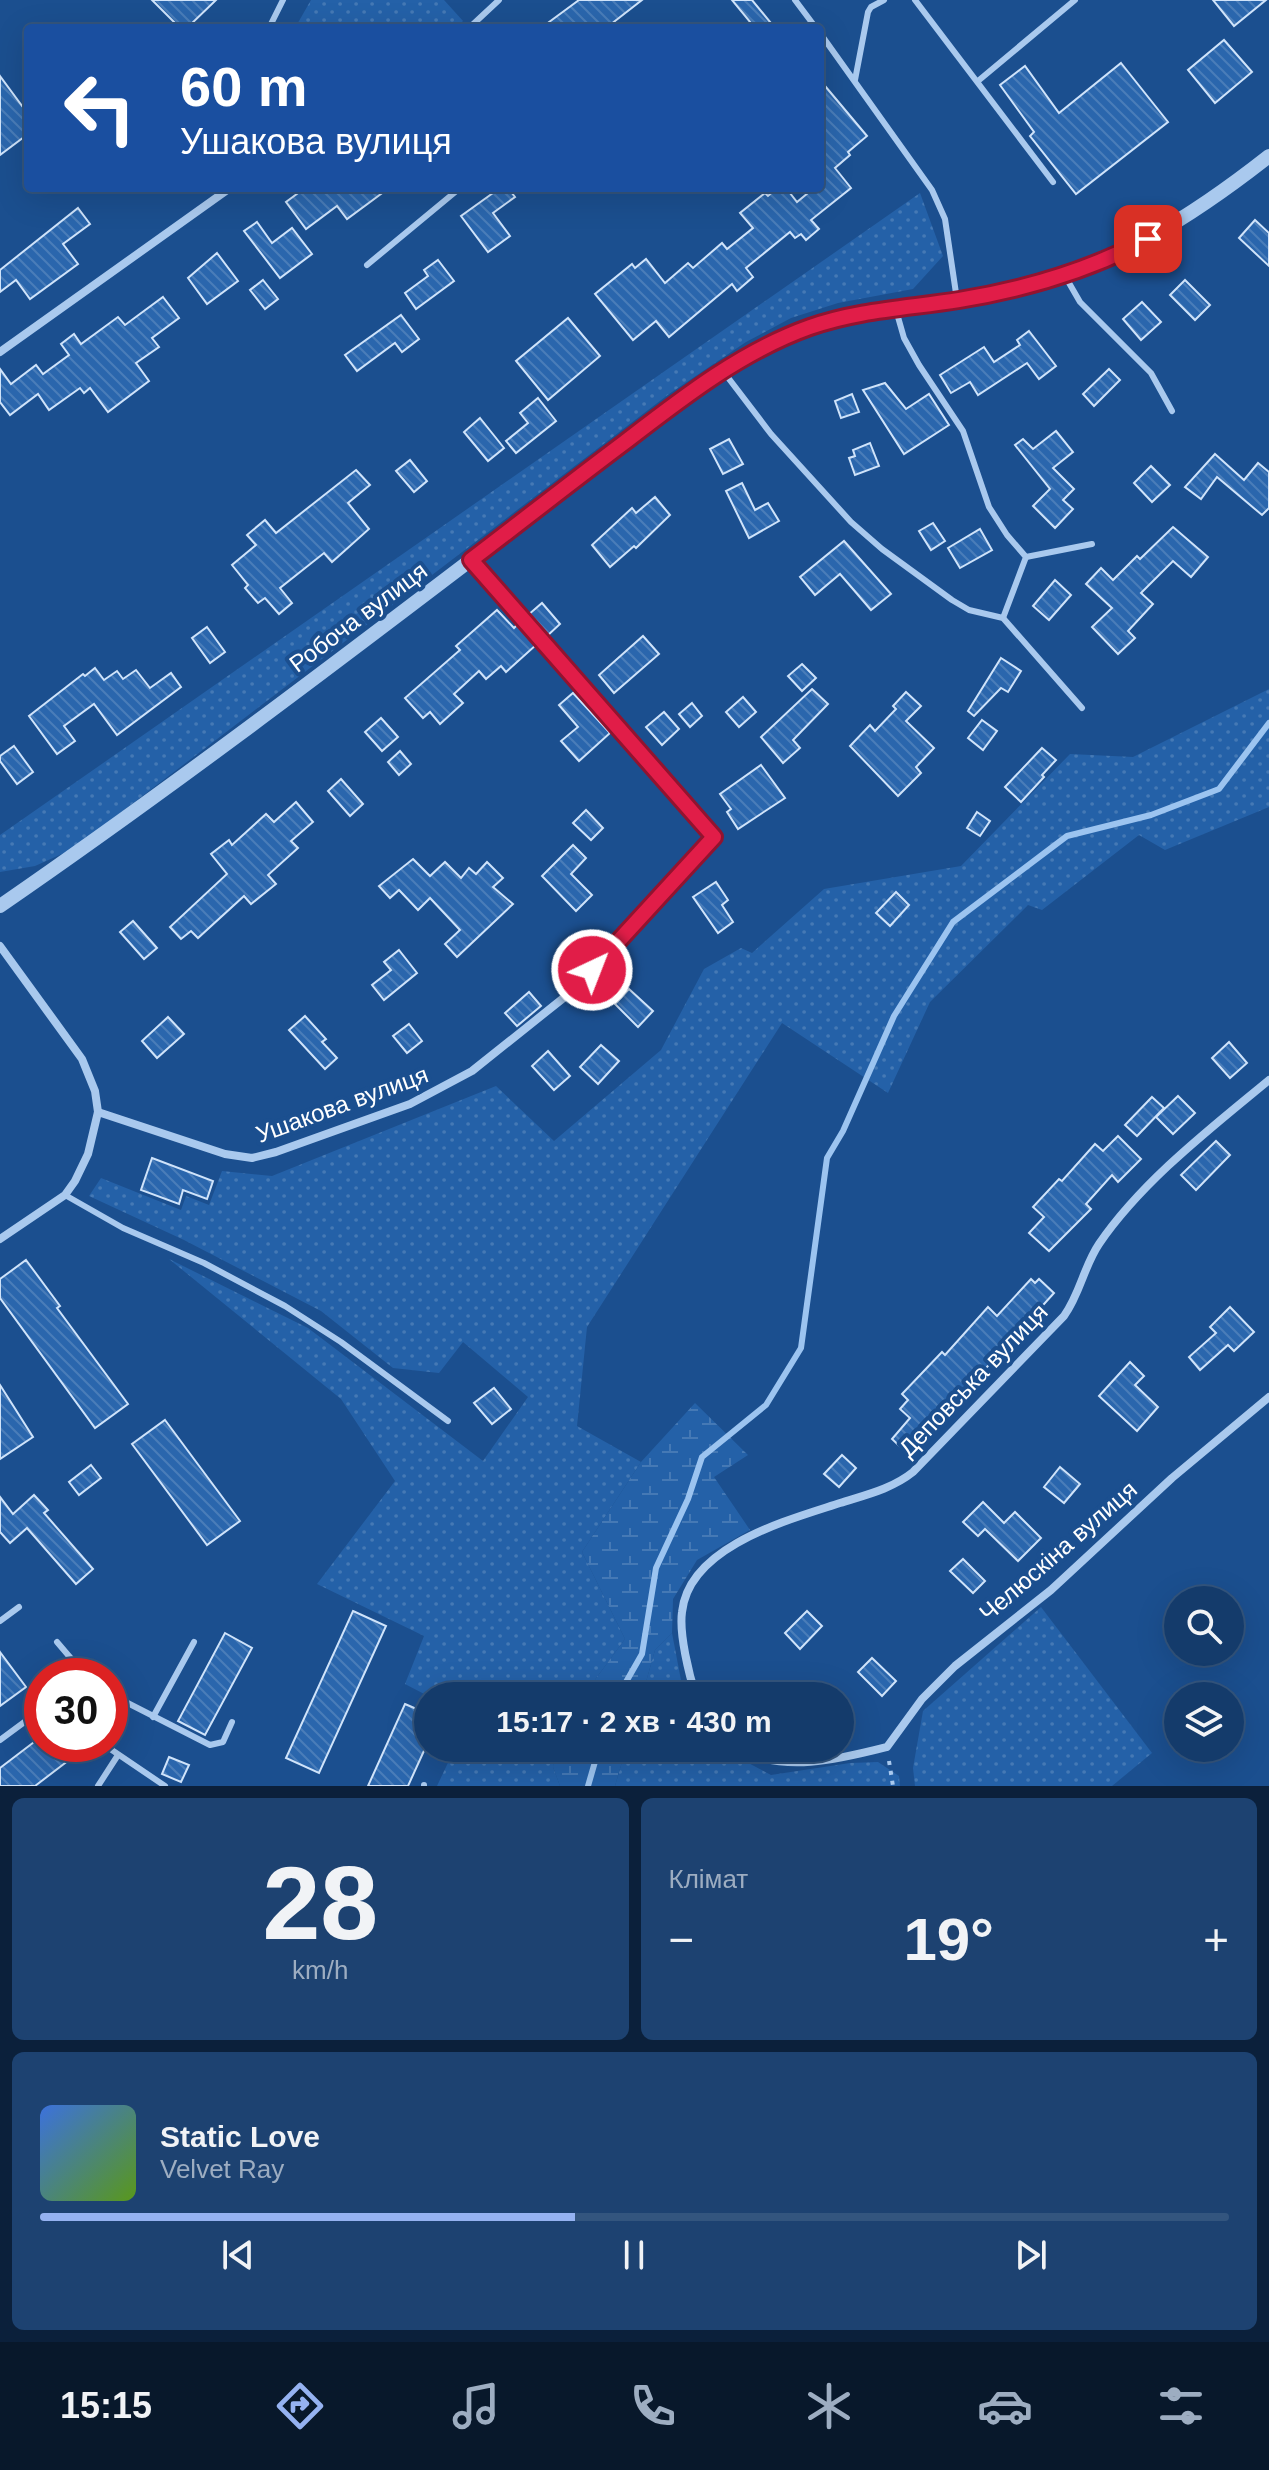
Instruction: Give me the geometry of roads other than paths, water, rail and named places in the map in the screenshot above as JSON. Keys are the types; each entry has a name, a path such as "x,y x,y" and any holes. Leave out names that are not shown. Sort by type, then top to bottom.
{"street":[{"name":"Робоча вулиця","path":"0,906 99,838 723,371 766,346 811,327 856,315 1016,290 1096,264 1148,239 1214,197 1269,156"},
{"path":"0,352 224,192"},
{"name":"Ушакова вулиця","path":"98,1112 225,1154 252,1158 410,1104 472,1071 566,996 714,837 471,560"},
{"path":"0,946 82,1059 95,1091 98,1112 82,1167 65,1195 0,1239"},
{"name":"Деповська вулиця","path":"693,1682 682,1610 687,1594 702,1569 720,1554 767,1529 889,1487 913,1472 1064,1316 1097,1247 1134,1203 1187,1148 1269,1080"},
{"name":"Челюскіна вулиця","path":"854,1754 887,1747 922,1699 955,1666 1051,1590 1172,1478 1269,1397"}],"lane":[{"path":"271,24 283,0"},
{"path":"473,24 499,0"},
{"path":"795,0 813,24"},
{"path":"855,80 868,12 884,0"},
{"path":"978,81 1075,0"},
{"path":"918,1 1053,182"},
{"path":"824,38 924,179 941,209 957,300"},
{"path":"367,265 455,192"},
{"path":"1065,276 1080,302 1151,373 1172,411"},
{"path":"895,309 904,338 919,365 963,431 989,507 1026,557"},
{"path":"723,371 794,461 851,522 882,549 969,610 1003,618 1082,708"},
{"path":"1026,557 1092,544"},
{"path":"1003,618 1026,557"},
{"path":"65,1195 123,1228 196,1259 285,1306 341,1342 448,1421"},
{"path":"0,1621 19,1607"},
{"path":"57,1642 71,1658"},
{"path":"153,1717 194,1642"},
{"path":"128,1704 210,1745 223,1742 232,1722"},
{"path":"0,1740 24,1722"},
{"path":"98,1786 113,1762"},
{"path":"128,1762 165,1786"}],"waterway":[{"path":"626,1682 642,1654 656,1568 688,1499 702,1457 766,1405 801,1348 827,1158 843,1131 894,1016 953,922 1067,836 1151,815 1219,789 1269,723"},
{"path":"588,1786 595,1762"}]}
